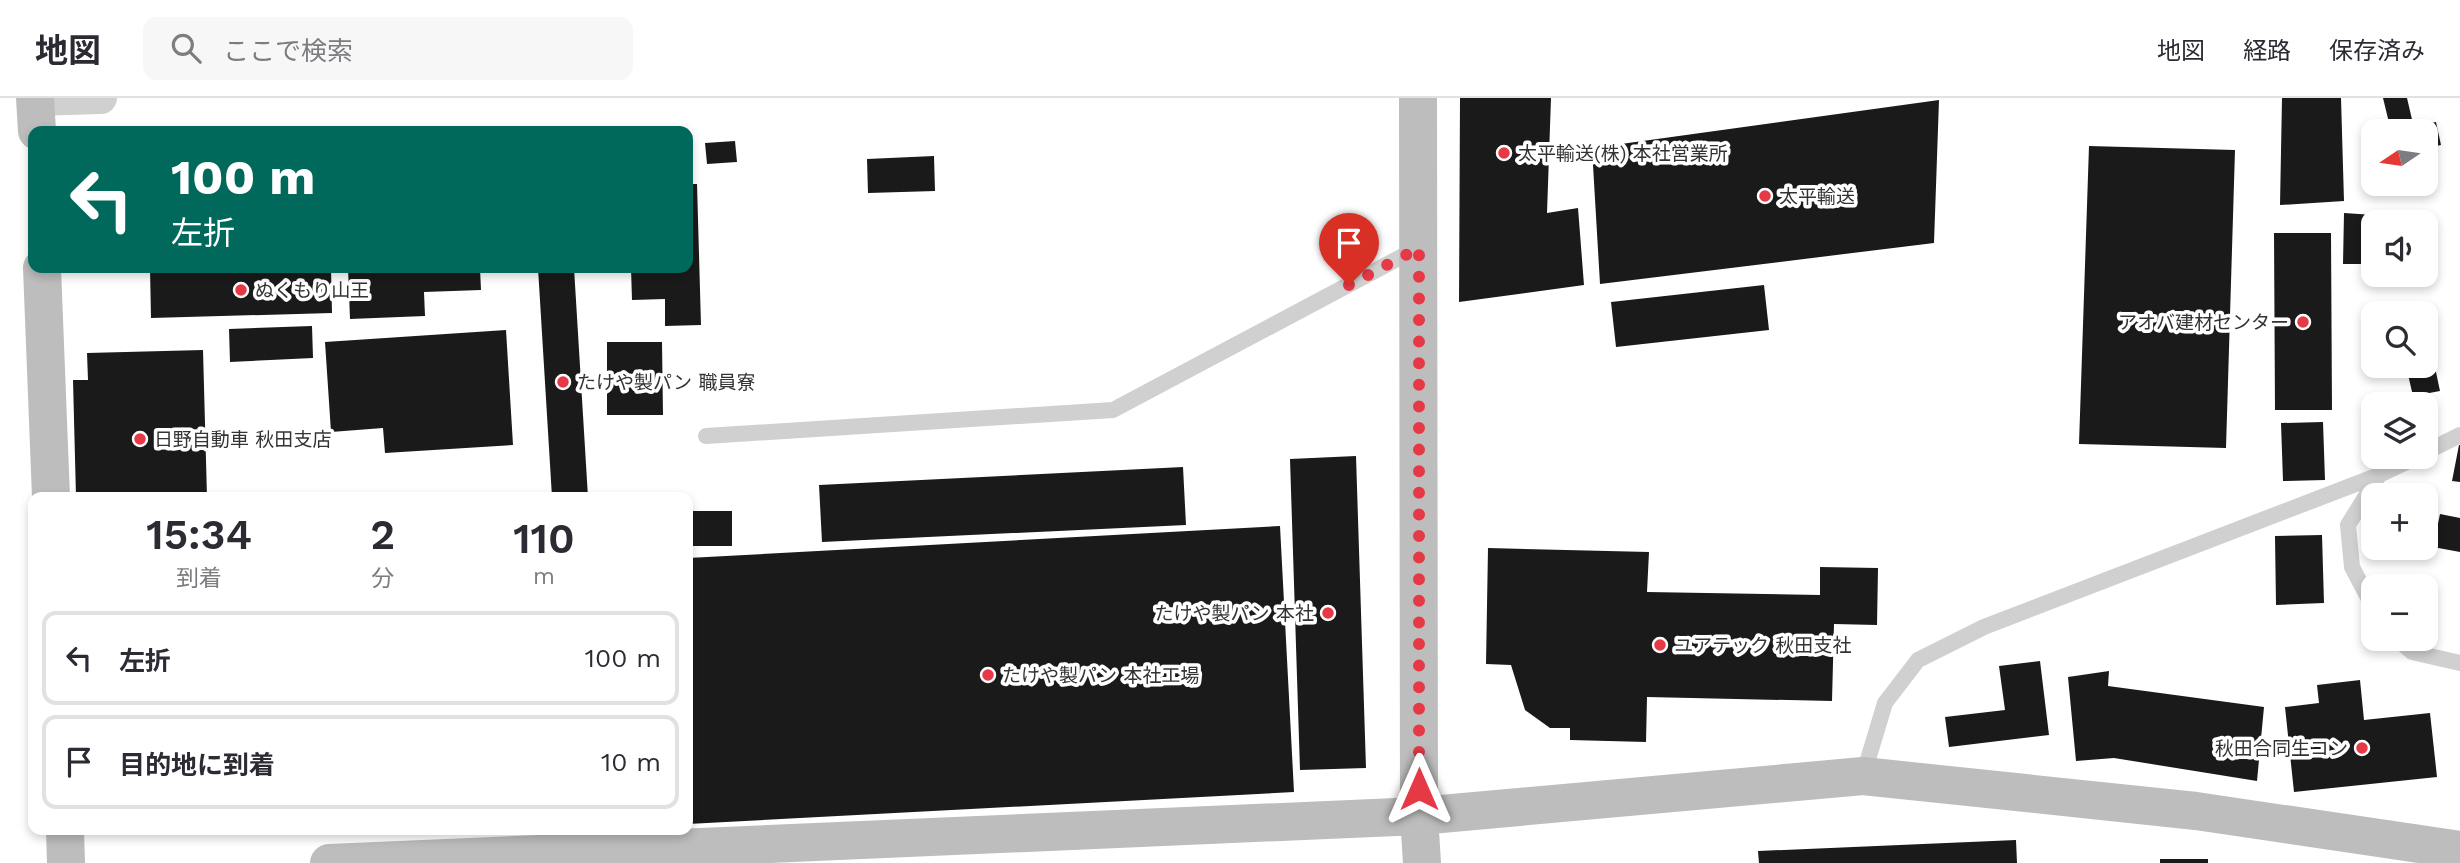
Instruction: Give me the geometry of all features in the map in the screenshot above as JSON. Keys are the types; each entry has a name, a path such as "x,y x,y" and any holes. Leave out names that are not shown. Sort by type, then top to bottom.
{"street":[{"path":"36,110 101,98"},
{"path":"1419,98 1419,816 1422,863"},
{"path":"42,273 51,492"},
{"path":"329,863 1419,816 1863,776 2196,811 2460,850"},
{"path":"65,835 66,863"}],"lane":[{"path":"706,436 1113,410 1419,248"},
{"path":"2438,446 2460,435"},
{"path":"1863,776 1885,703 1918,660 1984,627 2392,469"},
{"path":"2361,583 2353,567 2348,525 2379,475"},
{"path":"2411,651 2460,663"}],"building":[{"name":"太平輸送(株) 本社営業所","path":"1460,98 1551,98 1547,213 1578,208 1584,285 1459,302"},
{"path":"2282,98 2341,98 2344,201 2280,205"},
{"path":"2383,98 2407,98 2412,119 2388,119"},
{"name":"太平輸送","path":"1939,100 1934,243 1600,284 1592,148"},
{"path":"735,141 737,162 707,164 705,143"},
{"path":"2089,146 2235,150 2226,448 2079,444"},
{"path":"934,156 935,191 868,193 867,159"},
{"path":"693,184 697,184 701,325 665,326 665,299 632,300 631,273 693,273"},
{"path":"2344,213 2361,214 2361,264 2343,264"},
{"name":"アオバ建材センター","path":"2274,233 2331,233 2332,410 2275,410"},
{"name":"ぬくもり山王","path":"150,273 331,273 332,313 151,318"},
{"path":"348,273 480,273 481,290 424,292 425,316 350,319"},
{"name":"たけや製パン 職員寮","path":"538,273 574,273 588,492 552,492"},
{"path":"1764,285 1769,330 1616,347 1611,302"},
{"path":"312,326 313,358 230,362 229,329"},
{"path":"506,330 513,445 385,453 383,428 331,432 325,342"},
{"path":"607,342 662,342 663,415 607,415"},
{"name":"日野自動車 秋田支店","path":"203,350 207,492 76,492 73,380 88,380 87,353"},
{"path":"2409,378 2437,378 2440,391 2412,392"},
{"path":"2323,422 2325,480 2283,481 2281,423"},
{"path":"2460,445 2460,482 2452,481"},
{"name":"たけや製パン 本社","path":"1356,456 1366,768 1300,770 1290,459"},
{"path":"1183,467 1186,525 822,542 819,485"},
{"path":"693,511 732,511 732,546 693,546"},
{"path":"2440,514 2460,518 2460,552 2438,548"},
{"name":"たけや製パン 本社工場","path":"1280,526 1294,792 693,824 693,558"},
{"path":"2322,535 2324,603 2276,605 2275,536"},
{"name":"ユアテック 秋田支社","path":"1488,548 1649,552 1647,592 1820,595 1820,567 1878,568 1877,625 1834,624 1832,701 1647,697 1646,742 1570,740 1570,728 1550,728 1525,710 1511,665 1486,664"},
{"path":"2040,661 2049,735 1949,747 1945,717 2005,710 1999,666"},
{"path":"2109,671 2108,686 2264,707 2257,781 2114,758 2076,761 2068,677"},
{"name":"秋田合同生コン","path":"2360,680 2364,720 2430,713 2437,777 2294,792 2285,707 2319,703 2317,685"},
{"path":"2016,840 2017,863 1759,863 1758,851"},
{"path":"2160,859 2208,859 2208,863 2160,863"}],"place":[{"name":"太平輸送(株) 本社営業所","path":"1504,153"},
{"name":"太平輸送","path":"1765,196"},
{"name":"ぬくもり山王","path":"241,290"},
{"name":"アオバ建材センター","path":"2303,322"},
{"name":"たけや製パン 職員寮","path":"563,382"},
{"name":"日野自動車 秋田支店","path":"140,439"},
{"name":"たけや製パン 本社","path":"1328,613"},
{"name":"ユアテック 秋田支社","path":"1660,645"},
{"name":"たけや製パン 本社工場","path":"988,675"},
{"name":"秋田合同生コン","path":"2362,748"}],"route":[{"path":"1349,285 1419,248 1419,789"}]}
